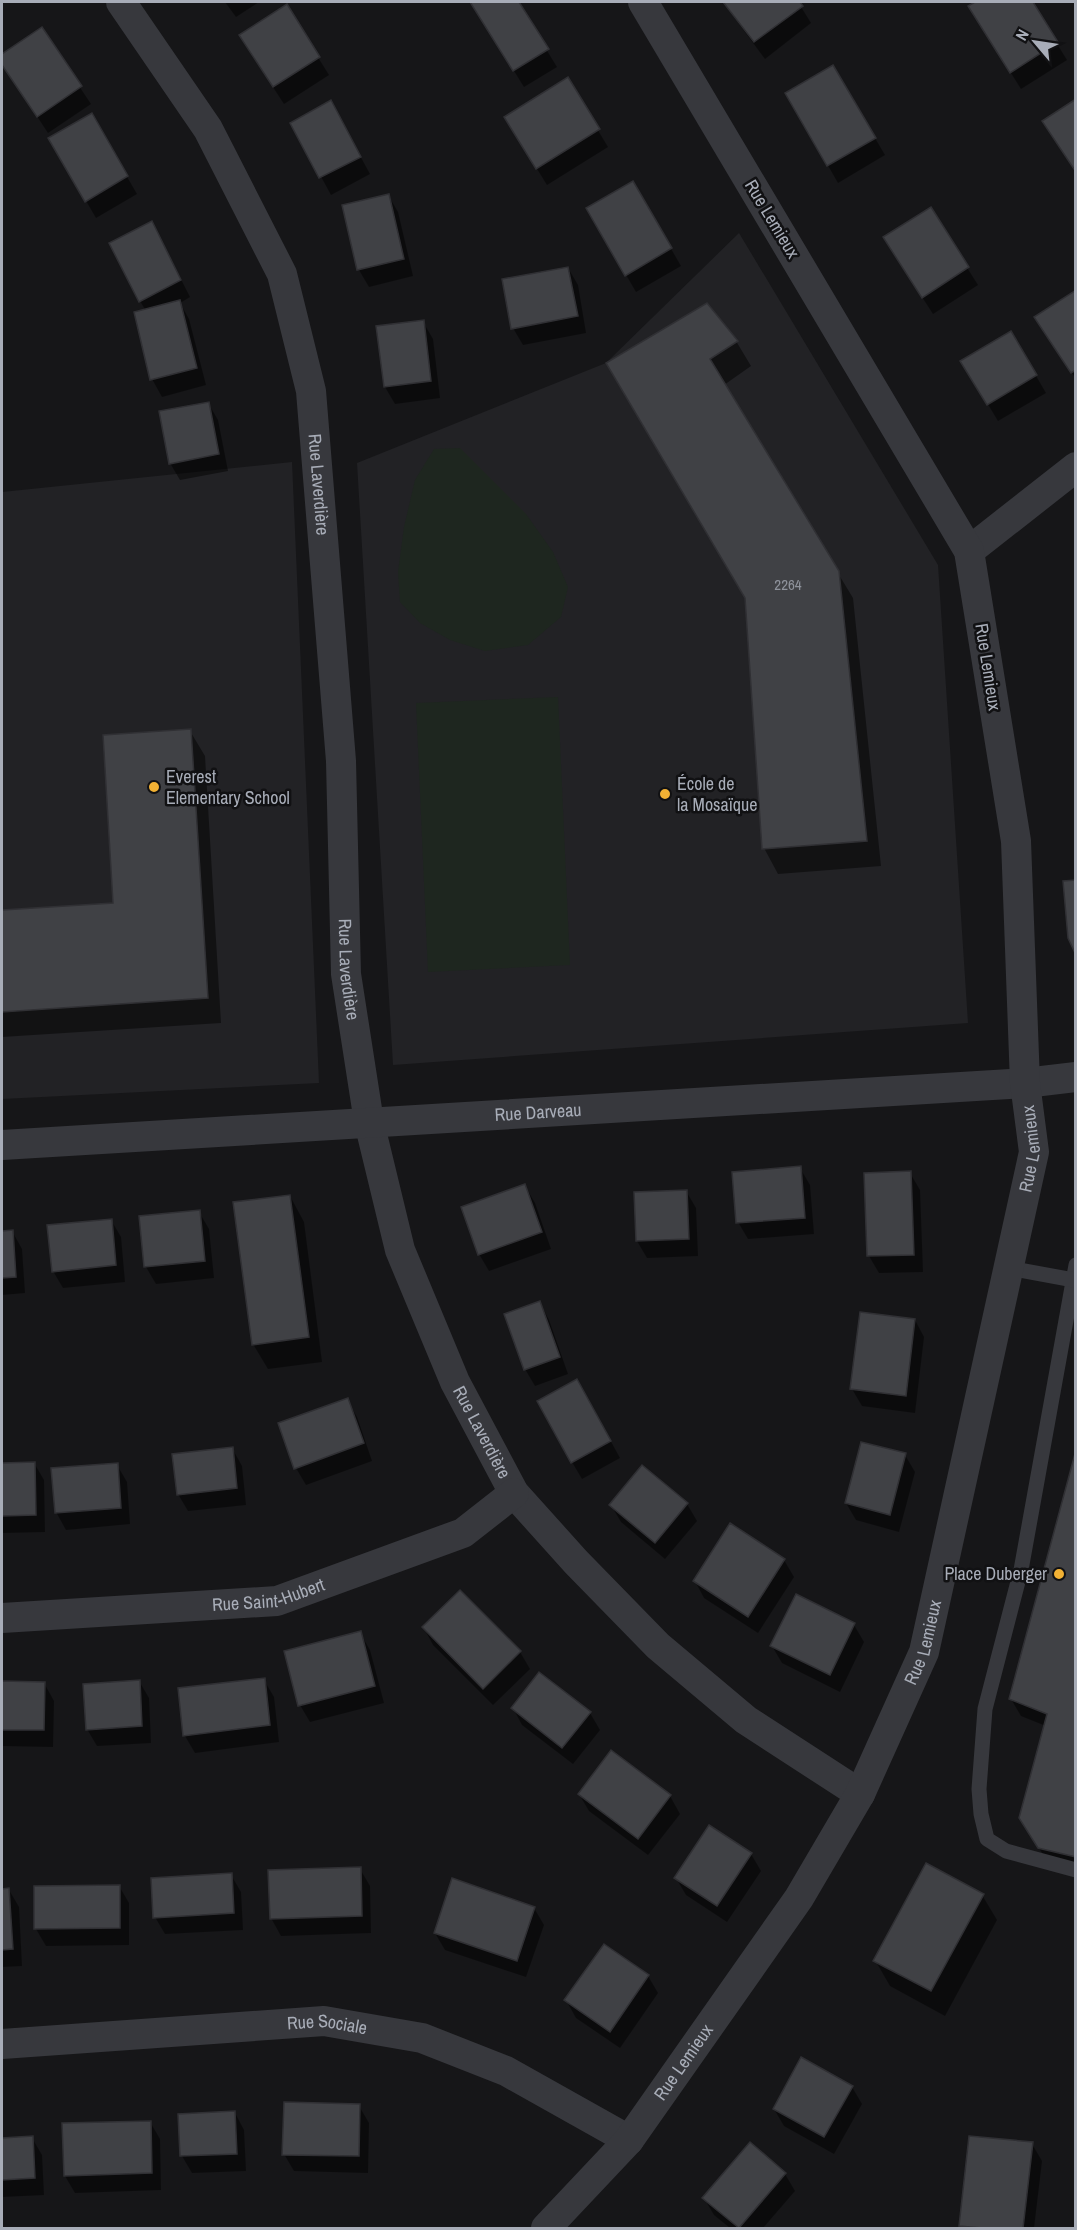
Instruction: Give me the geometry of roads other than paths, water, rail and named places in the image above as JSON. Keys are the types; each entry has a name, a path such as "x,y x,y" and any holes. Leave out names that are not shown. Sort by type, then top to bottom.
{"street":[{"name":"Rue Laverdière","path":"121,2 208,129 282,274 311,391 341,761 346,974 369,1122 400,1250 455,1382 514,1493 576,1562 658,1646 746,1720 860,1794"},
{"name":"Rue Lemieux","path":"546,2229 629,2140 799,1898 860,1794 924,1652 1034,1152 1025,1083 1016,841 969,551 643,2"},
{"path":"969,551 1076,467"},
{"name":"Rue Darveau","path":"2,1145 1025,1083 1076,1077"},
{"name":"Rue Saint-Hubert","path":"2,1618 277,1601 463,1533 514,1493"},
{"name":"Rue Sociale","path":"2,2044 324,2021 422,2038 443,2046 506,2071 629,2140"}],"lane":[{"path":"1008,1268 1075,1272 1021,1569 985,1709 979,1789 981,1814 987,1839 1006,1851 1076,1870"}],"place":[{"name":"Everest Elementary School","path":"154,787"},
{"name":"École de la Mosaïque","path":"665,794"},
{"name":"Place Duberger","path":"1059,1574"}]}
